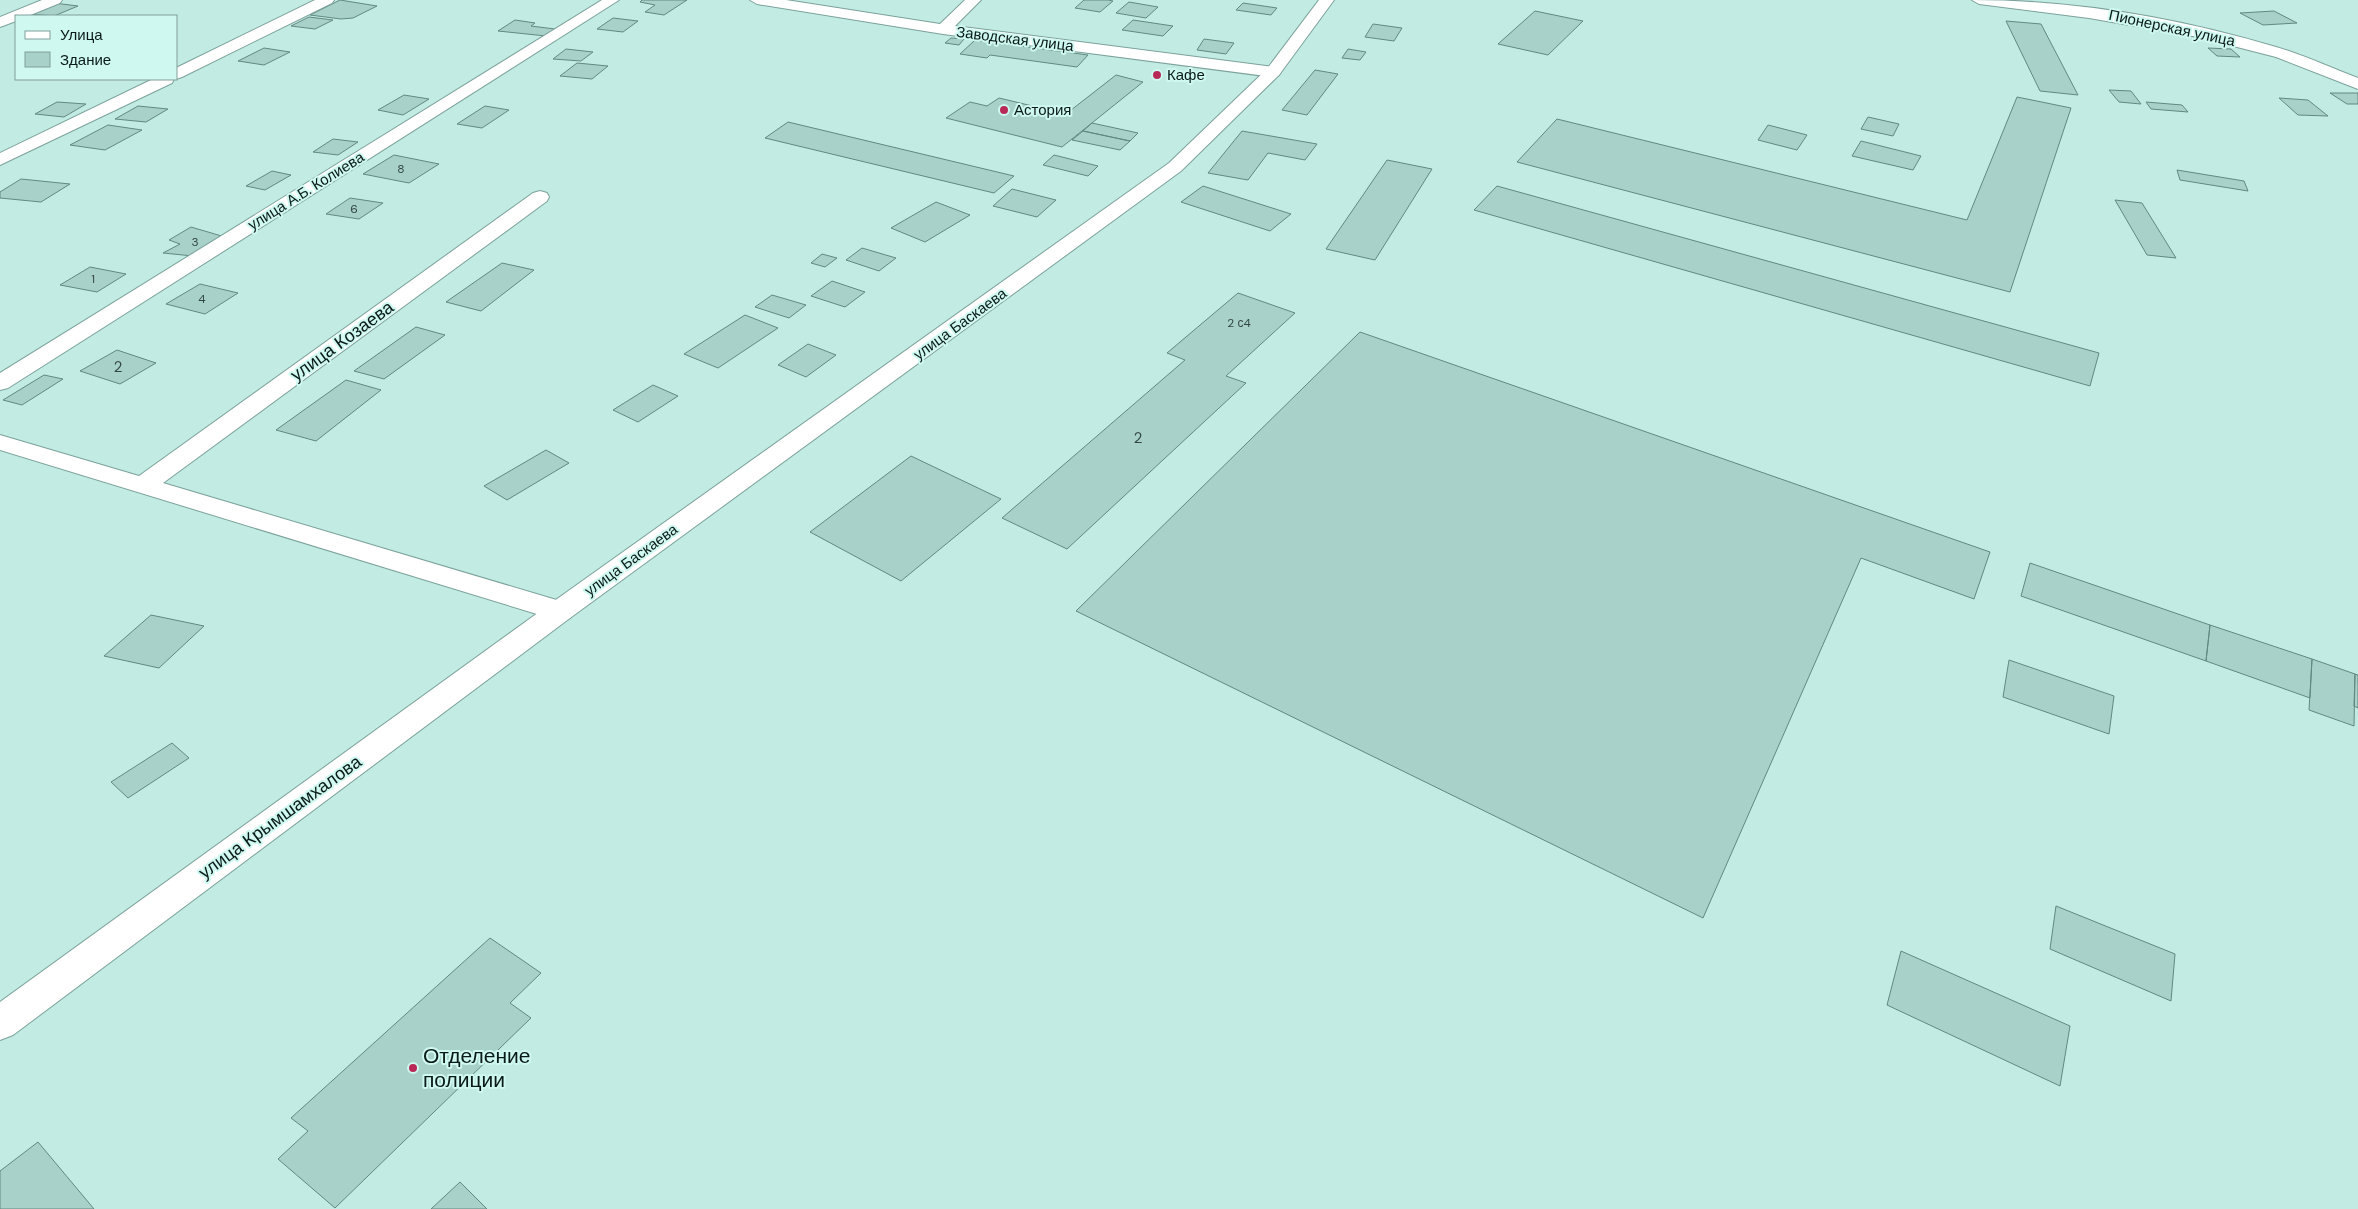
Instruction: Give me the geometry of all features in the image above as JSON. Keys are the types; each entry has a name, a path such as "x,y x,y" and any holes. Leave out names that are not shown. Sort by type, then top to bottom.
{"street":[{"path":"17,15 54,0"},
{"path":"178,73 328,0"},
{"name":"улица А.Б. Колиева","path":"0,383 612,0"},
{"name":"Заводская улица","path":"757,0 943,29 1273,72"},
{"path":"943,29 974,0"},
{"name":"улица Баскаева","path":"560,611 1175,167 1273,72 1327,0"},
{"name":"Пионерская улица","path":"1979,0 2104,14 2205,34 2271,50 2358,84"},
{"path":"0,22 15,16"},
{"path":"0,160 164,80"},
{"name":"улица Козаева","path":"144,485 540,198"},
{"path":"0,442 560,611"},
{"name":"улица Крымшамхалова","path":"0,1023 560,611"}],"building":[{"path":"340,0 377,6 353,18 341,19 310,15"},
{"path":"642,0 687,0 664,15 645,12 655,5 640,2"},
{"path":"1084,0 1113,1 1100,12 1075,8"},
{"path":"1129,2 1158,7 1146,18 1116,13"},
{"path":"54,3 78,6 56,15 26,14"},
{"path":"1243,3 1277,8 1271,15 1236,10"},
{"path":"1535,11 1583,21 1548,55 1498,44"},
{"path":"2274,11 2297,23 2263,25 2240,13"},
{"path":"309,17 333,20 315,29 291,26"},
{"path":"613,18 638,21 623,32 597,29"},
{"path":"515,20 535,23 531,26 555,29 546,36 498,31"},
{"path":"1133,20 1173,26 1163,36 1122,30"},
{"path":"2006,21 2041,24 2078,95 2040,91"},
{"path":"1373,24 1402,28 1394,41 1365,37"},
{"path":"951,38 964,39 959,45 945,43"},
{"path":"1204,39 1234,43 1226,54 1197,50"},
{"path":"975,40 1088,55 1077,67 990,55 987,58 960,54"},
{"path":"264,48 290,52 264,65 238,61"},
{"path":"2208,48 2231,49 2240,57 2217,56"},
{"path":"566,49 593,52 581,61 553,59"},
{"path":"1348,49 1366,52 1360,60 1342,58"},
{"path":"577,63 608,66 592,79 560,76"},
{"path":"1315,70 1338,74 1307,115 1282,110"},
{"name":"Астория","path":"1116,75 1143,82 1062,147 946,118 970,102 987,106 999,98 1066,114"},
{"path":"2109,90 2131,91 2141,104 2119,102"},
{"path":"2330,93 2358,93 2358,104 2347,104"},
{"path":"404,95 429,99 403,115 378,110"},
{"path":"2017,97 2071,108 2010,292 1517,162 1557,119 1967,220"},
{"path":"2279,98 2308,100 2328,116 2298,115"},
{"path":"57,102 86,104 64,117 35,114"},
{"path":"2146,102 2182,105 2188,112 2151,109"},
{"path":"138,106 168,109 146,122 115,119"},
{"path":"485,106 509,110 482,128 457,124"},
{"path":"1868,117 1899,124 1893,136 1861,129"},
{"path":"788,122 1014,176 994,193 765,138"},
{"path":"1092,123 1138,133 1130,141 1083,131"},
{"path":"108,125 142,130 105,150 70,145"},
{"path":"1768,125 1807,135 1797,150 1758,140"},
{"path":"1083,131 1130,141 1120,150 1072,140"},
{"path":"1242,131 1317,144 1305,160 1268,153 1248,180 1208,173"},
{"path":"333,139 358,142 338,155 313,152"},
{"path":"1861,141 1921,156 1913,170 1852,156"},
{"path":"394,155 439,164 409,183 363,174"},
{"path":"1054,155 1098,166 1088,176 1043,165"},
{"path":"1387,160 1432,169 1375,260 1326,249"},
{"path":"2177,170 2244,181 2248,191 2180,180"},
{"path":"272,171 291,175 265,190 246,186"},
{"path":"21,179 70,184 41,202 0,198 0,192"},
{"path":"1203,186 1291,214 1270,231 1181,202"},
{"path":"1497,186 2099,353 2090,386 1474,210"},
{"path":"1012,189 1056,200 1037,217 993,206"},
{"path":"350,198 383,203 359,219 326,214"},
{"path":"2115,200 2142,203 2176,258 2147,255"},
{"path":"936,202 970,215 925,242 891,228"},
{"path":"191,227 225,237 193,256 163,253 180,244 169,240"},
{"path":"862,248 896,258 879,271 846,260"},
{"path":"822,254 837,258 825,267 811,263"},
{"path":"502,263 534,270 481,311 446,302"},
{"path":"90,267 126,274 97,292 60,285"},
{"path":"832,281 865,292 845,307 811,296"},
{"path":"200,284 238,293 205,314 166,304"},
{"path":"1238,293 1295,313 1226,376 1246,383 1067,549 1002,518 1185,360 1167,353"},
{"path":"772,295 806,305 789,318 755,307"},
{"path":"745,315 778,328 718,368 684,354"},
{"path":"416,327 445,335 384,379 354,371"},
{"path":"1360,332 1990,552 1974,599 1861,558 1703,918 1076,611"},
{"path":"808,344 836,355 806,377 778,365"},
{"path":"117,350 156,363 120,384 80,371"},
{"path":"44,375 63,379 22,405 3,400"},
{"path":"346,380 381,390 316,441 276,430"},
{"path":"653,385 678,396 638,422 613,410"},
{"path":"546,450 569,463 507,500 484,486"},
{"path":"911,456 1001,499 901,581 810,532"},
{"path":"2030,563 2210,625 2206,661 2021,596"},
{"path":"151,615 204,626 159,668 104,656"},
{"path":"2210,625 2312,659 2310,698 2206,661"},
{"path":"2312,659 2355,674 2354,726 2309,710"},
{"path":"2009,660 2114,696 2109,734 2003,697"},
{"path":"2355,674 2358,675 2358,708 2354,706"},
{"path":"172,743 189,758 128,798 111,782"},
{"path":"2056,906 2175,954 2171,1001 2050,949"},
{"name":"Отделение полиции","path":"490,938 541,973 510,1003 531,1018 335,1208 278,1159 308,1131 291,1118"},
{"path":"1901,951 2070,1026 2060,1086 1887,1005"},
{"path":"38,1142 94,1209 0,1209 0,1171"},
{"path":"460,1182 487,1209 431,1209"}],"place":[{"name":"Кафе","path":"1157,75"},
{"name":"Астория","path":"1004,110"},
{"name":"Отделение полиции","path":"413,1068"}]}
